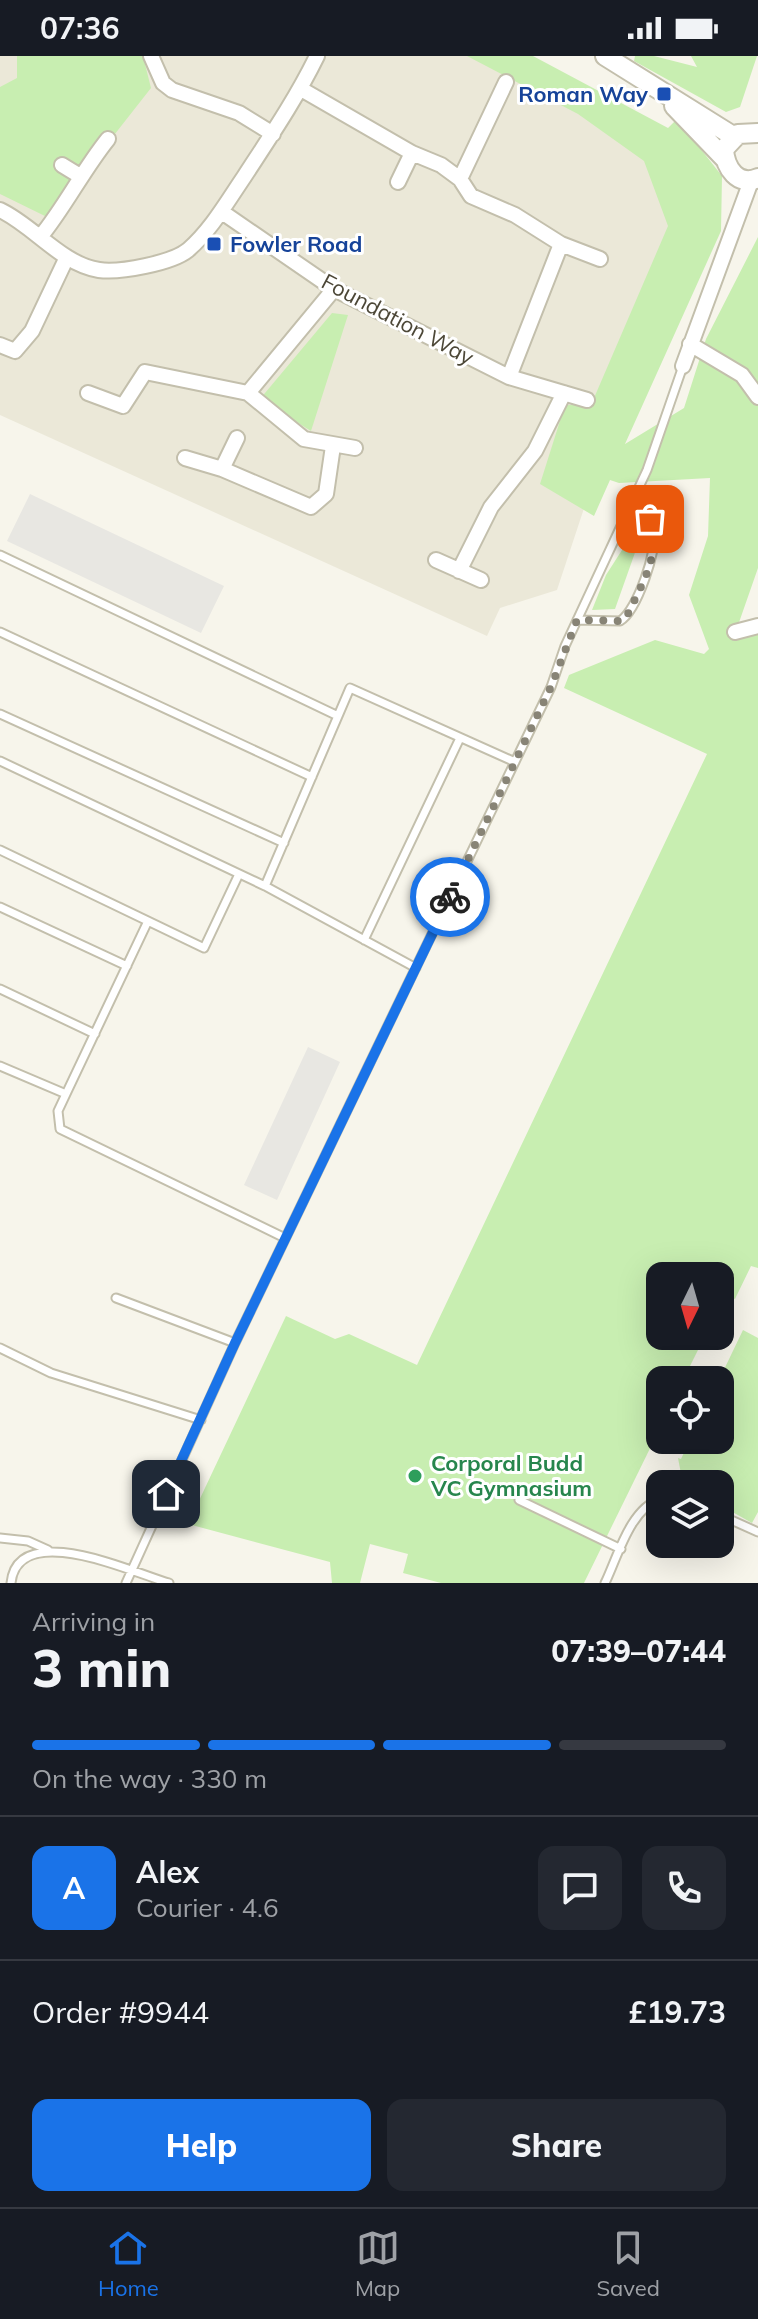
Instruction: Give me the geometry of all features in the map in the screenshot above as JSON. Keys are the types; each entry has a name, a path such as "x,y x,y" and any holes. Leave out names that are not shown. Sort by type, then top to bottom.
{"street":[{"path":"151,56 163,83 172,90 239,113 273,134"},
{"path":"0,210 67,257 100,270 151,265 186,252 222,212 301,89 317,56"},
{"path":"605,56 733,136"},
{"path":"460,179 506,82"},
{"path":"301,89 412,153 441,165 460,179 471,196 515,215 561,244 600,259"},
{"path":"668,97 725,159 737,177 754,180 683,366"},
{"path":"725,159 724,149 733,136 744,132 758,133"},
{"path":"41,236 65,206 80,176 108,139"},
{"path":"398,182 412,153"},
{"path":"62,165 80,176"},
{"name":"Foundation Way","path":"222,212 334,289 509,377 587,400"},
{"path":"509,377 561,244"},
{"path":"0,345 15,351 32,331 67,257"},
{"path":"248,393 334,289"},
{"path":"690,344 742,375 758,397"},
{"path":"117,422 123,406 145,372 248,393 304,439 355,448"},
{"path":"88,393 123,406"},
{"path":"459,571 491,507 535,451 564,393"},
{"path":"222,469 237,438"},
{"path":"185,458 222,469 311,507 326,494 333,446"},
{"path":"436,560 481,580"},
{"path":"735,632 758,626"}],"lane":[{"path":"126,1583 235,1343 515,762 634,498 683,366"},
{"path":"577,620 620,621 626,618 649,568 655,542 650,519 634,498"},
{"path":"0,555 338,716"},
{"path":"0,632 312,777"},
{"path":"265,886 350,688 515,762"},
{"path":"0,714 284,843"},
{"path":"364,940 460,738"},
{"path":"0,761 265,886 416,968"},
{"path":"0,850 204,948 239,874"},
{"path":"0,907 127,966"},
{"path":"148,921 58,1111 60,1129 285,1238"},
{"path":"0,989 95,1034"},
{"path":"0,1066 66,1094"},
{"path":"116,1298 235,1343"},
{"path":"0,1348 51,1373 201,1420"},
{"path":"519,1500 621,1549"},
{"path":"605,1583 637,1515 646,1505"},
{"path":"734,1521 758,1532"},
{"path":"0,1538 28,1541 50,1551 131,1568 169,1583"},
{"path":"11,1583 12,1575 26,1559 50,1551"}],"shaded area":[{"path":"0,56 469,56 565,105 661,166 678,224 557,590 500,608 487,636 0,415"},
{"path":"30,494 224,586 201,633 7,541"},
{"path":"308,1047 340,1062 277,1200 244,1185"}],"green space":[{"path":"17,56 143,56 151,88 49,218 0,194 0,87 17,78"},
{"name":"Corporal Budd VC Gymnasium","path":"467,56 533,56 668,128 677,119 722,176 721,231 625,444 684,408 706,339 758,237 758,568 736,631 758,630 758,1268 751,1266 735,1299 734,1262 646,1262 646,1350 698,1350 690,1366 646,1366 647,1454 584,1583 441,1583 403,1573 408,1554 370,1544 360,1583 332,1583 330,1562 188,1524 286,1316 335,1339 349,1334 417,1365 707,754 564,688 569,675 655,640 704,654 709,649 689,595 708,536 710,478 619,483 610,480 594,516 540,484 565,405 591,405 668,226 644,161 578,114"},
{"path":"635,56 654,56 697,67 691,56 757,56 740,107 726,112 634,61"},
{"path":"332,313 348,315 311,431 260,399"},
{"path":"631,536 637,547 615,609 592,610 606,575"},
{"path":"743,1330 758,1338 758,1512 752,1523 734,1513 734,1470 680,1470 678,1458 681,1459 683,1454 734,1454 734,1366 726,1366"}],"way so far":[{"path":"450,897 551,687 577,620 606,622 626,618 649,568 655,542 650,519"}],"place":[{"name":"Roman Way","path":"664,94"},
{"name":"Fowler Road","path":"214,244"},
{"name":"Corporal Budd VC Gymnasium","path":"415,1476"}],"route":[{"path":"166,1494 381,1035 450,897"}]}
